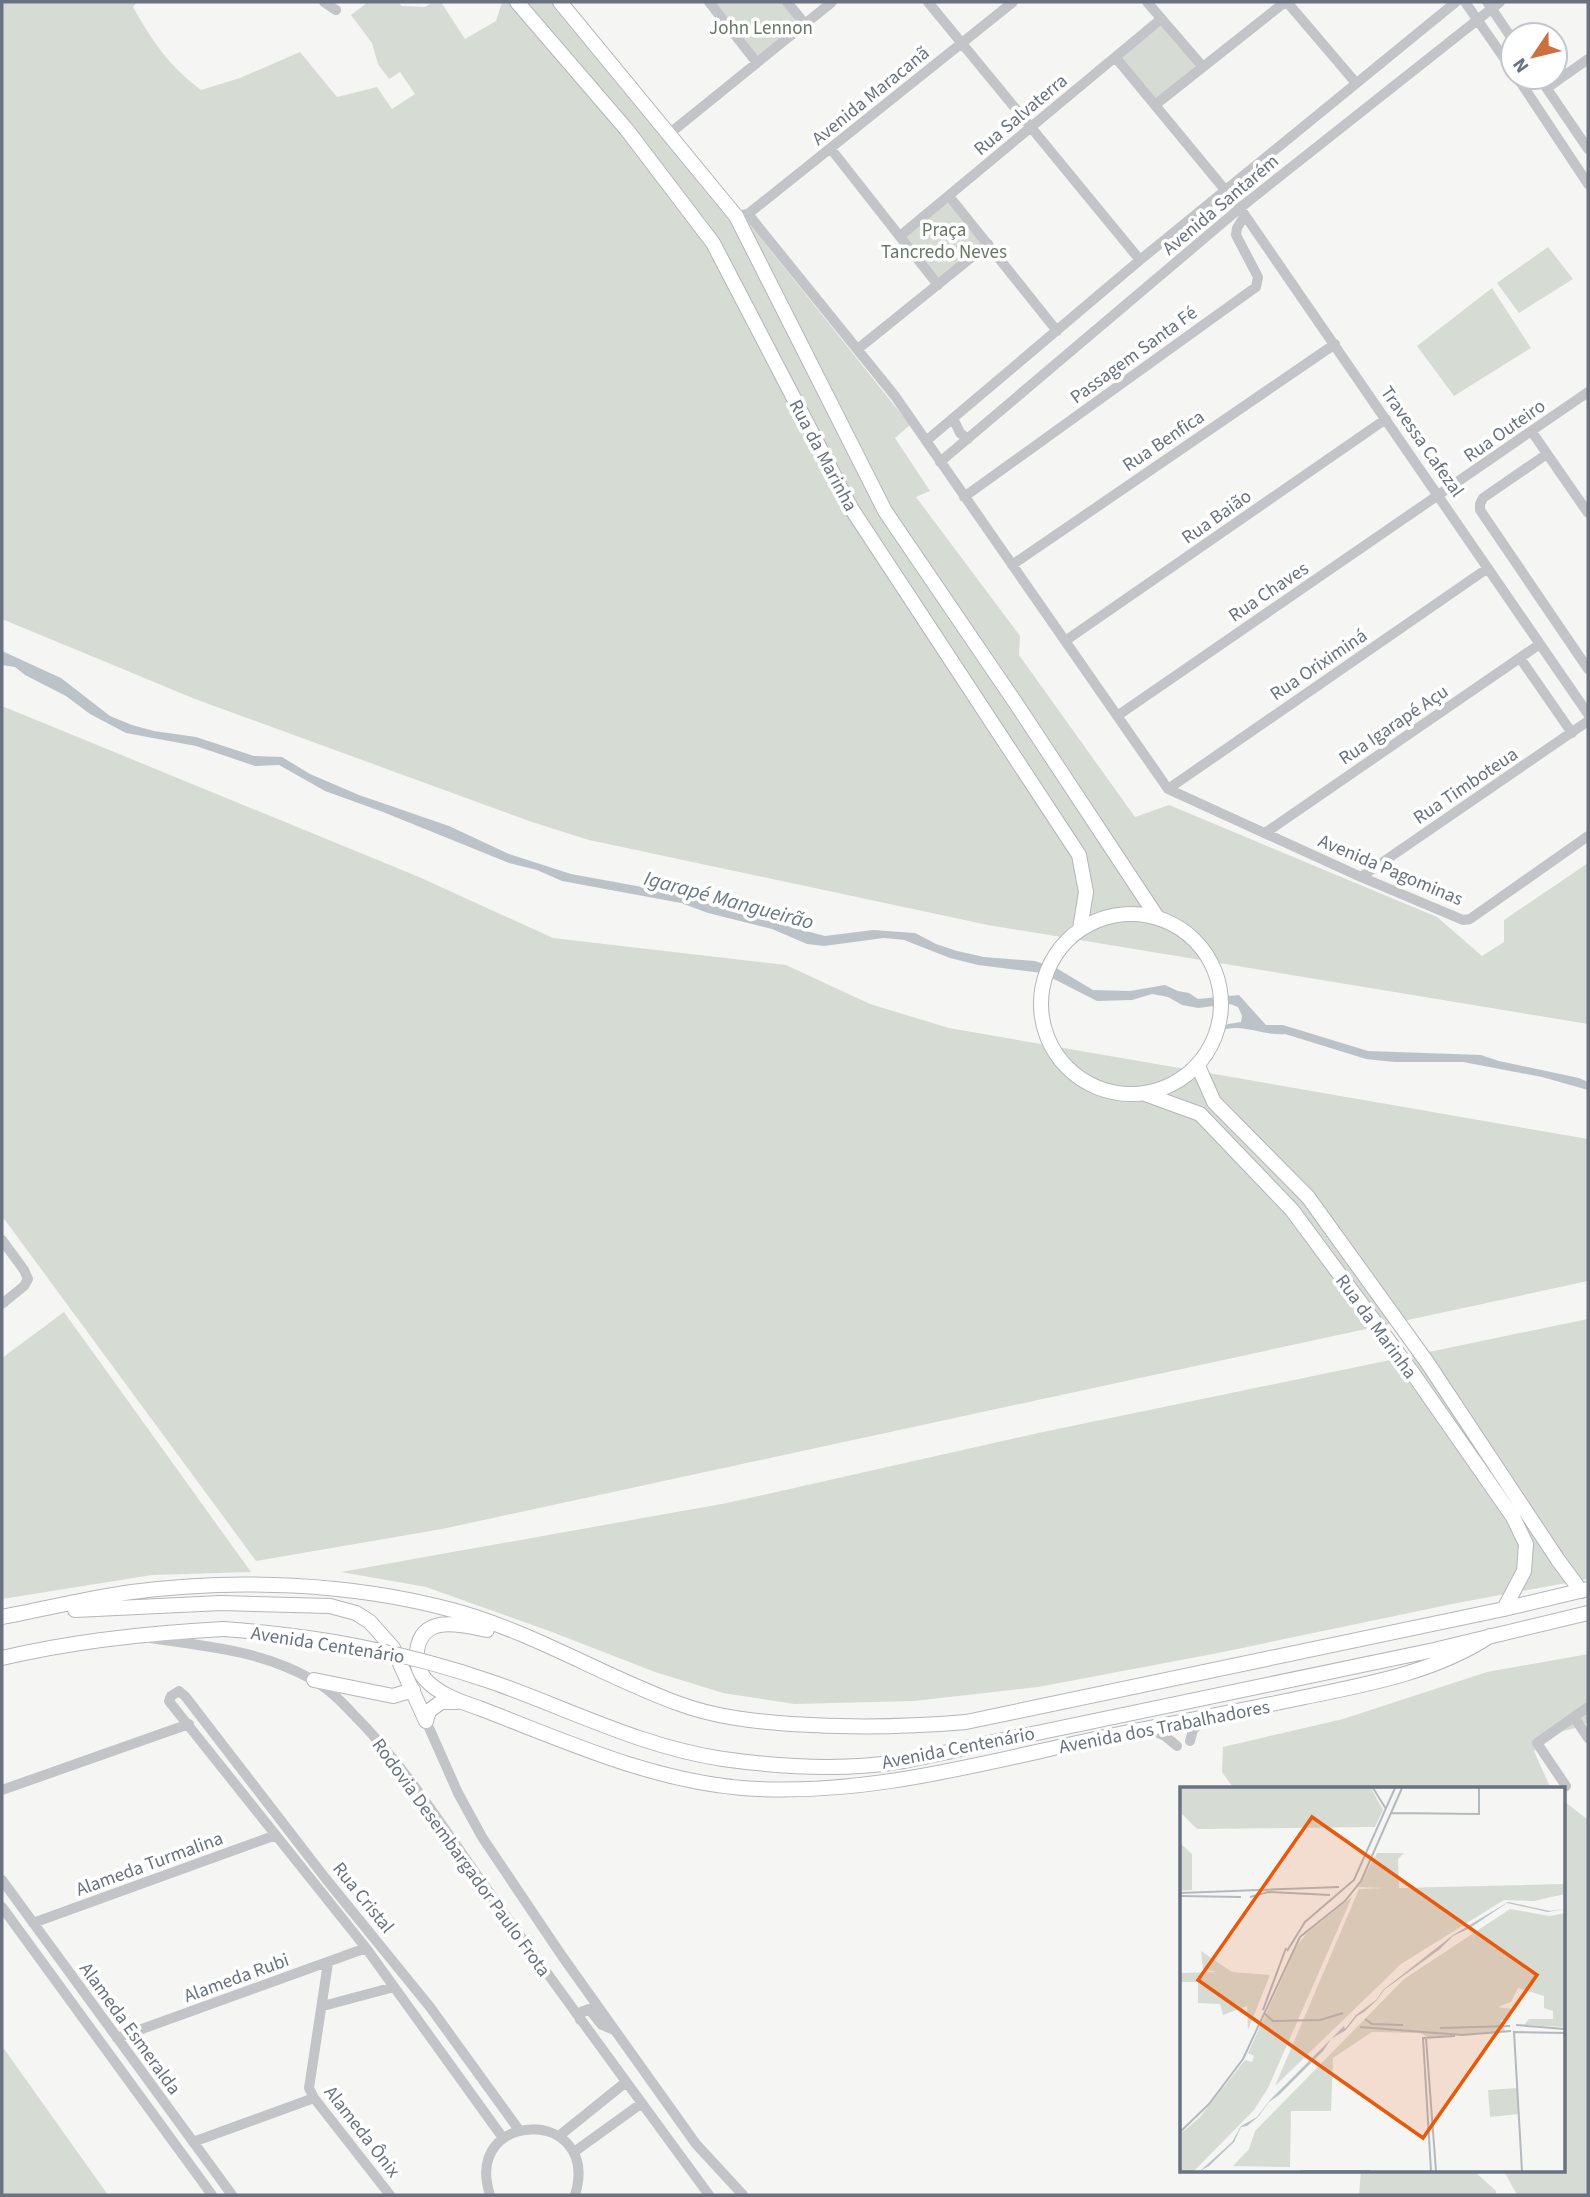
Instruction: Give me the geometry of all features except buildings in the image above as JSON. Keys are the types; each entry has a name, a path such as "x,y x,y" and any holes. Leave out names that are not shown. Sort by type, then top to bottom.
{"main road":[{"name":"Rua da Marinha","path":"517,2 627,130 713,243 851,508 1079,855 1086,892 1080,929"},
{"name":"Rua da Marinha","path":"560,2 669,134 742,215 765,278 885,512 1017,705 1157,918"},
{"path":"1117,914 1157,918 1176,926 1206,953 1221,990 1222,1011 1214,1040 1198,1066 1183,1079 1165,1089 1145,1094 1115,1093 1086,1083 1070,1071 1055,1053 1042,1020 1041,997 1045,977 1065,942 1080,929 1117,914"},
{"name":"Rua da Marinha","path":"1198,1066 1214,1102 1308,1197 1427,1362 1558,1560 1585,1590"},
{"name":"Rua da Marinha","path":"1145,1094 1200,1114 1292,1210 1422,1386 1513,1517 1526,1544 1524,1571 1504,1609"},
{"name":"Avenida Centenário","path":"2,1618 133,1592 223,1586 309,1587 355,1591 454,1610 538,1642 646,1690 713,1714 745,1721 900,1728 966,1722 1585,1590"},
{"name":"Avenida Centenário","path":"29,1612 221,1603 330,1606 356,1613 370,1622"},
{"name":"Avenida Centenário","path":"2,1658 134,1636 223,1629 290,1634 350,1643 422,1659 494,1683 636,1738 721,1759 806,1768 900,1762 1434,1650 1588,1613"},
{"name":"Rodovia Desembargador Paulo Frota","path":"370,1622 393,1648 426,1721"},
{"name":"Avenida dos Trabalhadores","path":"538,1642 467,1626 437,1624 429,1628 420,1639 417,1664 428,1682 440,1691 635,1768 726,1786 794,1791 954,1771 1355,1687 1412,1672 1467,1651 1490,1636"},
{"path":"314,1681 393,1696 413,1690"},
{"path":"426,1721 429,1711 440,1702 466,1703"}],"street":[{"path":"324,2 336,10"},
{"path":"709,2 757,63"},
{"path":"787,2 805,24"},
{"path":"669,134 832,2"},
{"path":"928,2 1140,260"},
{"name":"Avenida Maracanã","path":"742,215 831,149 1013,2"},
{"path":"1147,2 1203,67"},
{"path":"1155,105 1286,2 1356,83"},
{"name":"Avenida Santarém","path":"926,441 1140,260 1456,2"},
{"path":"1465,2 1499,50"},
{"path":"1493,4 1502,21"},
{"name":"Avenida Santarém","path":"940,462 1493,4"},
{"name":"Rua Salvaterra","path":"900,236 1161,19"},
{"name":"Travessa Cafezal","path":"1116,58 1242,211 1588,714"},
{"path":"1569,73 1588,60"},
{"path":"1526,91 1588,184"},
{"path":"1548,91 1588,149"},
{"path":"831,149 938,285"},
{"path":"949,196 1057,331"},
{"name":"Passagem Santa Fé","path":"964,497 1256,287 1258,276 1236,235 1242,211"},
{"name":"Rua da Marinha","path":"742,215 859,348 1168,789"},
{"path":"859,348 988,244"},
{"name":"Rua Benfica","path":"1012,565 1335,344"},
{"name":"Rua Outeiro","path":"1439,496 1588,392"},
{"path":"953,418 960,433 968,439"},
{"name":"Rua Baião","path":"1065,641 1386,419"},
{"path":"1532,432 1588,513"},
{"name":"Travessa Cafezal","path":"1547,454 1483,498 1480,510 1588,669"},
{"name":"Rua Chaves","path":"1117,716 1439,496"},
{"name":"Rua Oriximiná","path":"1168,789 1488,568"},
{"name":"Rua Igarapé Açu","path":"1265,833 1540,644"},
{"path":"1520,658 1572,733"},
{"name":"Rua Timboteua","path":"1361,877 1588,721"},
{"name":"Avenida Pagominas","path":"1168,789 1455,918 1471,919 1588,836"},
{"path":"2,1240 28,1279 24,1286 2,1304"},
{"name":"Rodovia Desembargador Paulo Frota","path":"134,1636 232,1649 258,1657 314,1681 343,1704 383,1745 418,1791 580,2020 709,2195"},
{"name":"Rua Cristal","path":"503,2138 366,1948 170,1702 174,1694 185,1696 326,1879 430,2007 519,2130"},
{"path":"1566,1786 1537,1743 1588,1707"},
{"path":"1574,1717 1588,1738"},
{"path":"1190,1741 1193,1730 1204,1718"},
{"name":"Rodovia Desembargador Paulo Frota","path":"426,1721 458,1793 482,1837 696,2144 743,2195"},
{"path":"2,1790 189,1724"},
{"path":"1149,1729 1177,1745"},
{"path":"229,1776 241,1768"},
{"name":"Alameda Turmalina","path":"33,1923 276,1835"},
{"path":"315,1885 326,1879"},
{"name":"Alameda Esmeralda","path":"2,1880 231,2195"},
{"name":"Alameda Esmeralda","path":"2,1907 212,2195"},
{"name":"Alameda Rubi","path":"117,2038 366,1948"},
{"name":"Alameda Ônix","path":"328,1963 309,2084 314,2098 390,2195"},
{"path":"57,1983 72,1977"},
{"path":"323,2006 394,1987"},
{"path":"415,2015 430,2007"},
{"path":"580,2020 581,2012 589,2009 602,2025 614,2029"},
{"path":"559,2136 626,2082"},
{"path":"138,2094 153,2088"},
{"path":"193,2142 314,2098"},
{"path":"574,2152 642,2103"},
{"path":"490,2195 486,2182 486,2165 492,2150 503,2138 519,2130 533,2128 559,2136 574,2152 580,2177 575,2195"}],"green space":[{"path":"2,2 137,2 133,7 155,42 170,62 201,90 240,78 300,52 337,97 377,87 392,109 415,94 400,72 389,79 378,64 372,43 351,15 368,2 398,2 402,6 425,7 433,2 441,2 465,39 496,21 502,2 563,2 744,217 910,425 895,438 930,491 916,497 1020,636 1019,655 1135,817 1169,805 1437,917 1482,956 1504,942 1504,920 1588,863 1588,1024 988,925 589,840 532,822 195,699 2,619"},
{"name":"John Lennon","path":"709,2 787,2 805,24 757,63"},
{"path":"1161,19 1203,67 1155,105 1116,58"},
{"name":"Praça Tancredo Neves","path":"949,196 988,244 938,285 900,236"},
{"path":"1548,247 1573,279 1519,313 1497,283"},
{"path":"1492,288 1531,348 1454,396 1417,346"},
{"path":"2,706 419,877 553,938 786,965 870,1004 949,1028 1588,1139 1588,1281 442,1529 256,1561 2,1216"},
{"path":"64,1312 251,1572 152,1575 2,1599 2,1358"},
{"path":"1588,1319 1588,1579 1038,1687 914,1701 794,1704 723,1693 655,1672 426,1587 341,1572 727,1503 1043,1432"},
{"path":"1588,1654 1588,1722 1580,1727 1559,1732 1534,1751 1550,1787 1233,1787 1222,1772 1223,1747 1343,1719 1487,1672"},
{"path":"1566,1803 1588,1820 1588,2195 1517,2195 1505,2172 1566,2172"},
{"path":"2,2046 108,2195 2,2195"},
{"path":"1361,2172 1475,2172 1496,2191 1496,2195 1359,2195"}],"shaded area":[{"path":"2,651 61,678 110,716 132,725 196,737 254,756 282,757 310,774 359,795 449,826 509,854 571,874 675,893 825,936 873,930 915,933 957,951 984,957 1035,961 1058,969 1093,990 1130,991 1165,985 1198,999 1239,995 1266,1025 1283,1025 1368,1051 1481,1055 1579,1078 1588,1082 1588,1090 1542,1077 1463,1062 1394,1062 1366,1059 1285,1034 1236,1028 1219,1031 1228,1024 1241,1022 1242,1016 1238,1007 1230,1004 1198,1008 1152,994 1132,1000 1097,1001 1042,973 978,965 950,958 904,940 884,938 824,946 807,944 772,929 708,913 681,903 562,881 325,791 279,765 255,766 196,746 126,733 15,667 2,665"}],"water label":[{"name":"Igarapé Mangueirão","path":"729,900"}]}
